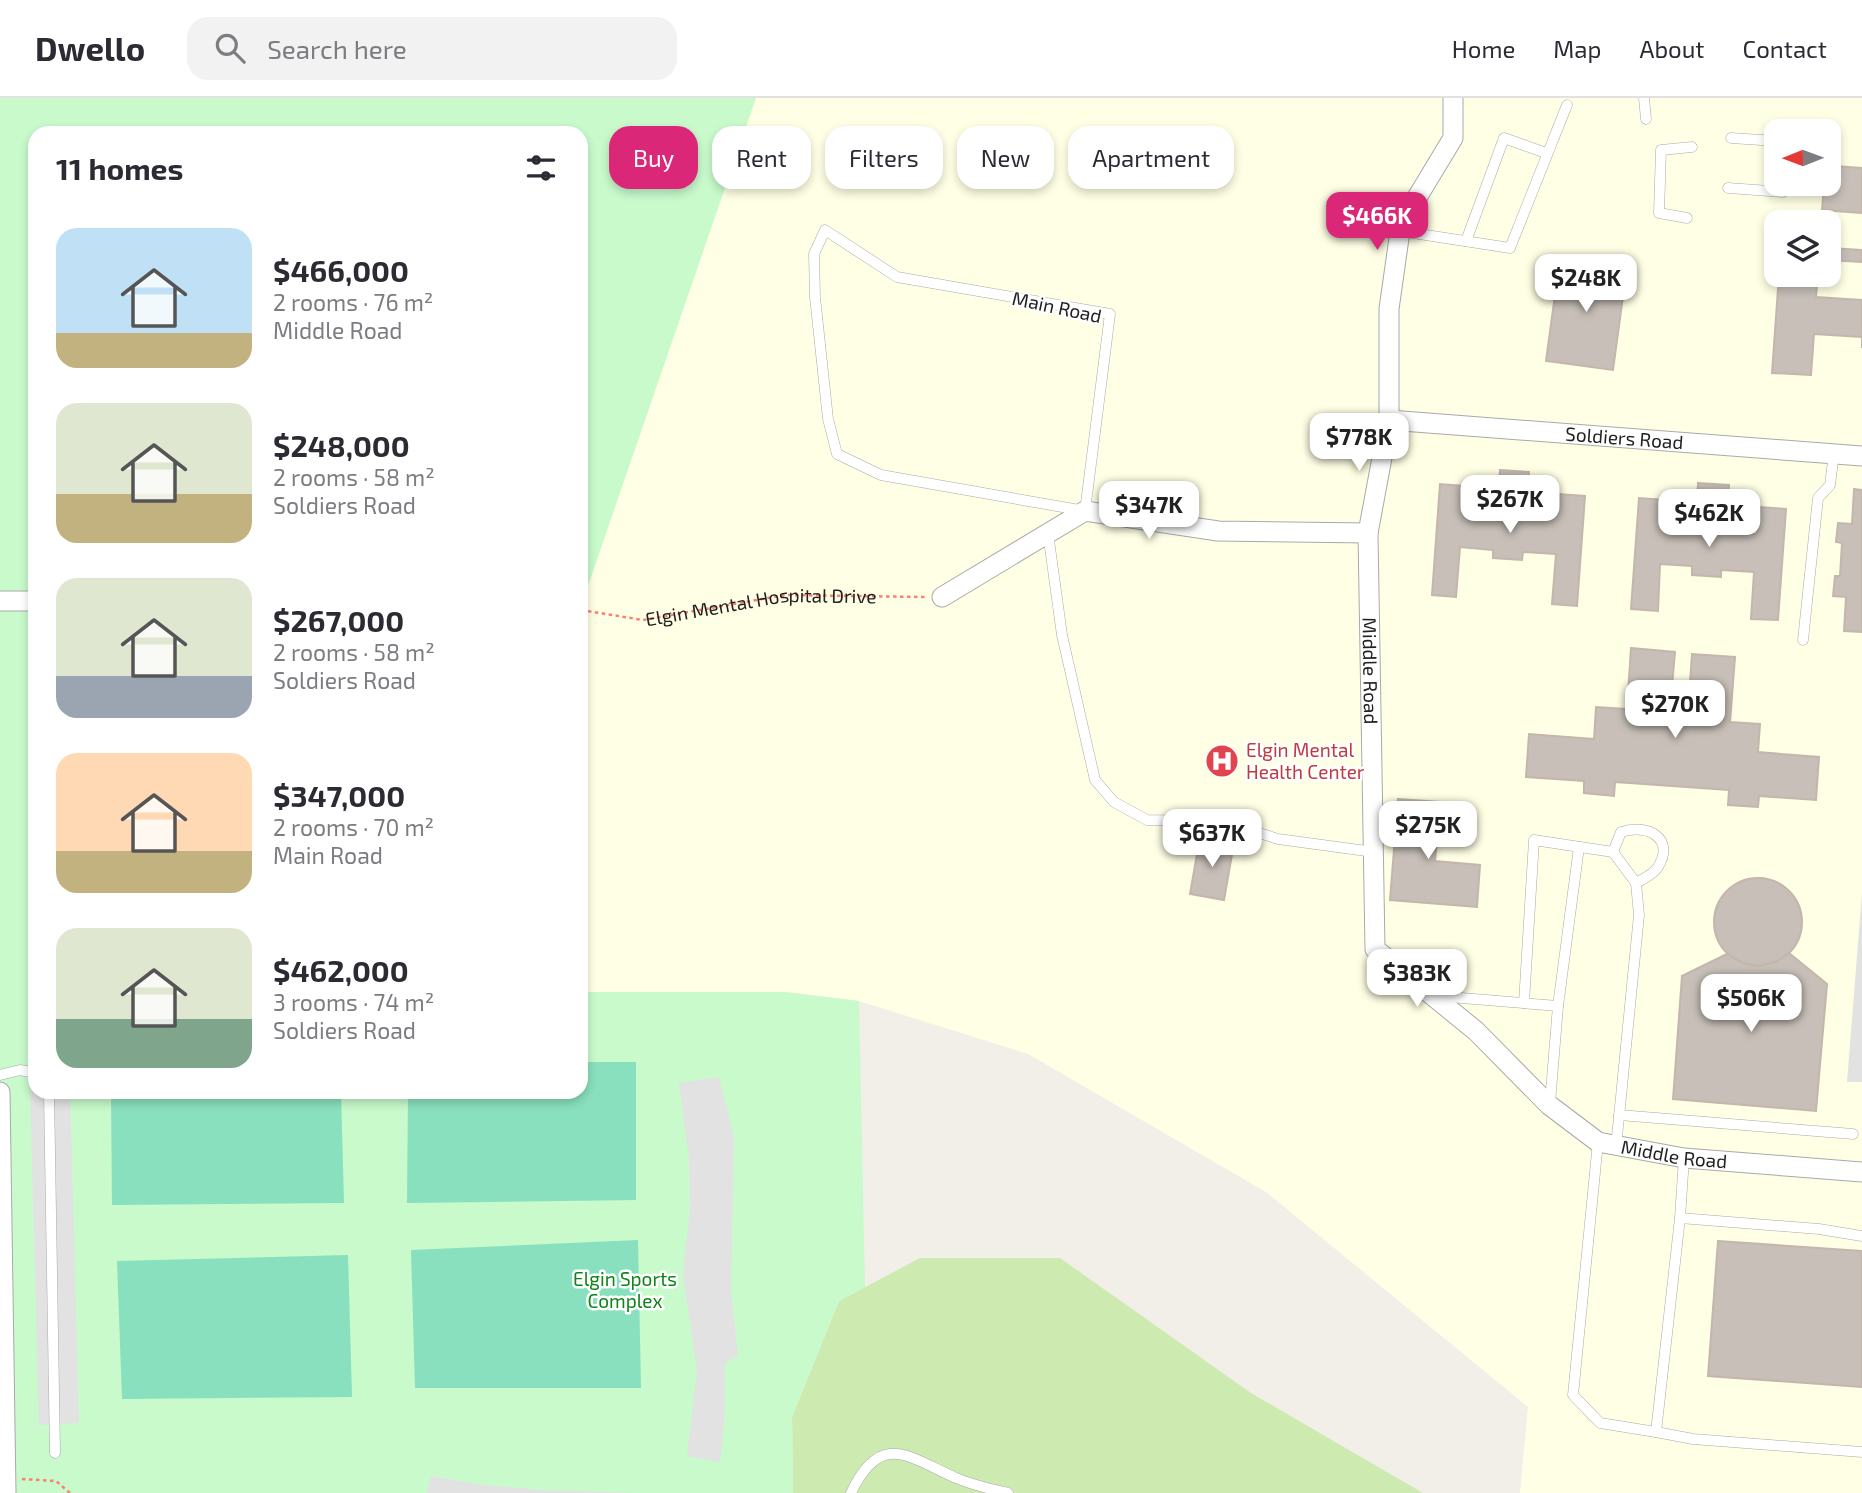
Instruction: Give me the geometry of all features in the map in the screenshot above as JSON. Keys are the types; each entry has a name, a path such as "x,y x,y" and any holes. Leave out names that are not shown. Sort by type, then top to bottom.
{"street":[{"name":"Middle Road","path":"1453,98 1453,138 1401,224 1389,309 1389,420 1368,533 1376,949 1476,1031 1549,1105 1607,1145 1684,1158 1862,1172"},
{"name":"Soldiers Road","path":"1389,420 1862,456"},
{"path":"942,597 1085,511 1218,531 1368,533"},
{"path":"0,601 28,601"},
{"path":"0,1092 6,1486"}],"lane":[{"path":"1644,98 1646,119"},
{"path":"1400,231 1510,248 1567,105"},
{"path":"1466,241 1504,138 1546,153"},
{"path":"1731,138 1764,140"},
{"path":"1687,218 1659,213 1661,150 1692,147"},
{"path":"1728,188 1764,191"},
{"name":"Main Road","path":"825,230 897,277 1110,314 1085,511 881,475 837,454 828,419 815,297 814,254 825,230"},
{"path":"1803,640 1818,498 1830,485 1834,453"},
{"path":"1048,533 1062,635 1095,780 1114,803 1147,820 1222,821 1278,839 1374,852"},
{"path":"1613,852 1621,832 1629,829 1648,829 1659,838 1662,855 1658,869 1636,883"},
{"path":"1524,1003 1534,840 1613,852 1636,883 1639,915 1619,1115 1607,1145 1573,1395 1600,1423 1693,1439 1862,1452"},
{"path":"1549,1105 1579,847"},
{"path":"1433,996 1559,1006"},
{"path":"0,1074 20,1070 28,1072"},
{"path":"49,1099 55,1453"},
{"path":"1619,1115 1853,1134"},
{"path":"1656,1432 1684,1158"},
{"path":"1679,1218 1819,1228 1862,1236"},
{"path":"851,1493 860,1474 879,1459 898,1451 916,1457 955,1478 1008,1493"}],"path":[{"name":"Elgin Mental Hospital Drive","path":"588,611 643,620 785,595 942,597"},
{"path":"6,1486 56,1481 70,1493"}],"shaded area":[{"name":"Elgin Mental Health Center","path":"740,98 1862,98 1862,1493 1520,1493 1528,1407 1266,1192 1028,1054 859,1001 785,992 588,992 588,512 712,174 712,189 811,189 811,126 730,126"},
{"path":"1862,893 1862,1082 1847,1082"},
{"path":"719,1077 734,1138 731,1290 738,1356 725,1363 725,1411 720,1462 687,1456 697,1371 683,1274 690,1209 689,1158 679,1083"},
{"path":"30,1099 70,1099 79,1423 39,1425"},
{"path":"431,1476 540,1490 637,1493 427,1493"}],"green space":[{"name":"Elgin Sports Complex","path":"0,98 756,98 746,126 712,126 712,189 725,189 588,586 588,126 28,126 28,1099 588,1099 588,992 785,992 859,1001 865,1287 839,1301 792,1417 793,1493 0,1493"},
{"path":"588,1062 636,1062 636,1200 407,1203 408,1099 588,1099"},
{"path":"111,1099 341,1099 344,1203 112,1205"},
{"path":"638,1240 641,1388 415,1388 411,1250"},
{"path":"348,1255 352,1397 122,1399 117,1261"},
{"path":"920,1258 1060,1258 1251,1393 1423,1493 793,1493 792,1417 839,1301"}],"building":[{"path":"1841,166 1862,168 1862,213 1822,210 1823,196 1841,196"},
{"path":"1841,249 1862,250 1862,262 1841,261"},
{"path":"1560,258 1627,267 1613,370 1546,361"},
{"path":"1778,287 1817,287 1816,297 1862,300 1862,337 1814,334 1811,375 1772,373"},
{"path":"1500,470 1529,472 1525,514 1557,516 1558,494 1585,496 1577,606 1552,604 1556,554 1523,552 1522,560 1493,558 1493,550 1460,547 1456,597 1432,595 1440,484 1464,486 1462,509 1497,512"},
{"path":"1698,483 1729,485 1726,531 1757,534 1759,507 1786,509 1778,620 1751,619 1754,572 1721,570 1721,577 1692,575 1692,566 1660,564 1658,611 1631,609 1639,498 1666,500 1665,524 1696,526"},
{"path":"1854,489 1862,490 1862,632 1844,631 1846,597 1833,596 1835,576 1840,576 1842,543 1836,542 1838,523 1852,524"},
{"path":"1631,648 1675,652 1670,709 1688,710 1692,654 1735,657 1730,722 1760,724 1758,752 1819,757 1816,800 1759,796 1758,807 1728,805 1729,790 1615,782 1614,796 1584,793 1584,781 1526,777 1529,734 1594,739 1596,707 1627,709"},
{"path":"1398,799 1440,802 1435,861 1480,865 1477,907 1390,900"},
{"path":"1200,837 1234,843 1224,900 1190,894"},
{"path":"1758,878 1775,881 1789,891 1799,905 1802,922 1799,939 1789,953 1775,963 1758,966 1741,963 1727,953 1717,939 1714,922 1717,905 1727,891 1741,881"},
{"path":"1789,953 1827,984 1816,1111 1673,1099 1682,976 1727,954 1743,963 1759,966 1776,962"},
{"path":"1718,1241 1862,1251 1862,1387 1708,1376"}],"place":[{"name":"Elgin Mental Health Center","path":"1222,761"}]}
